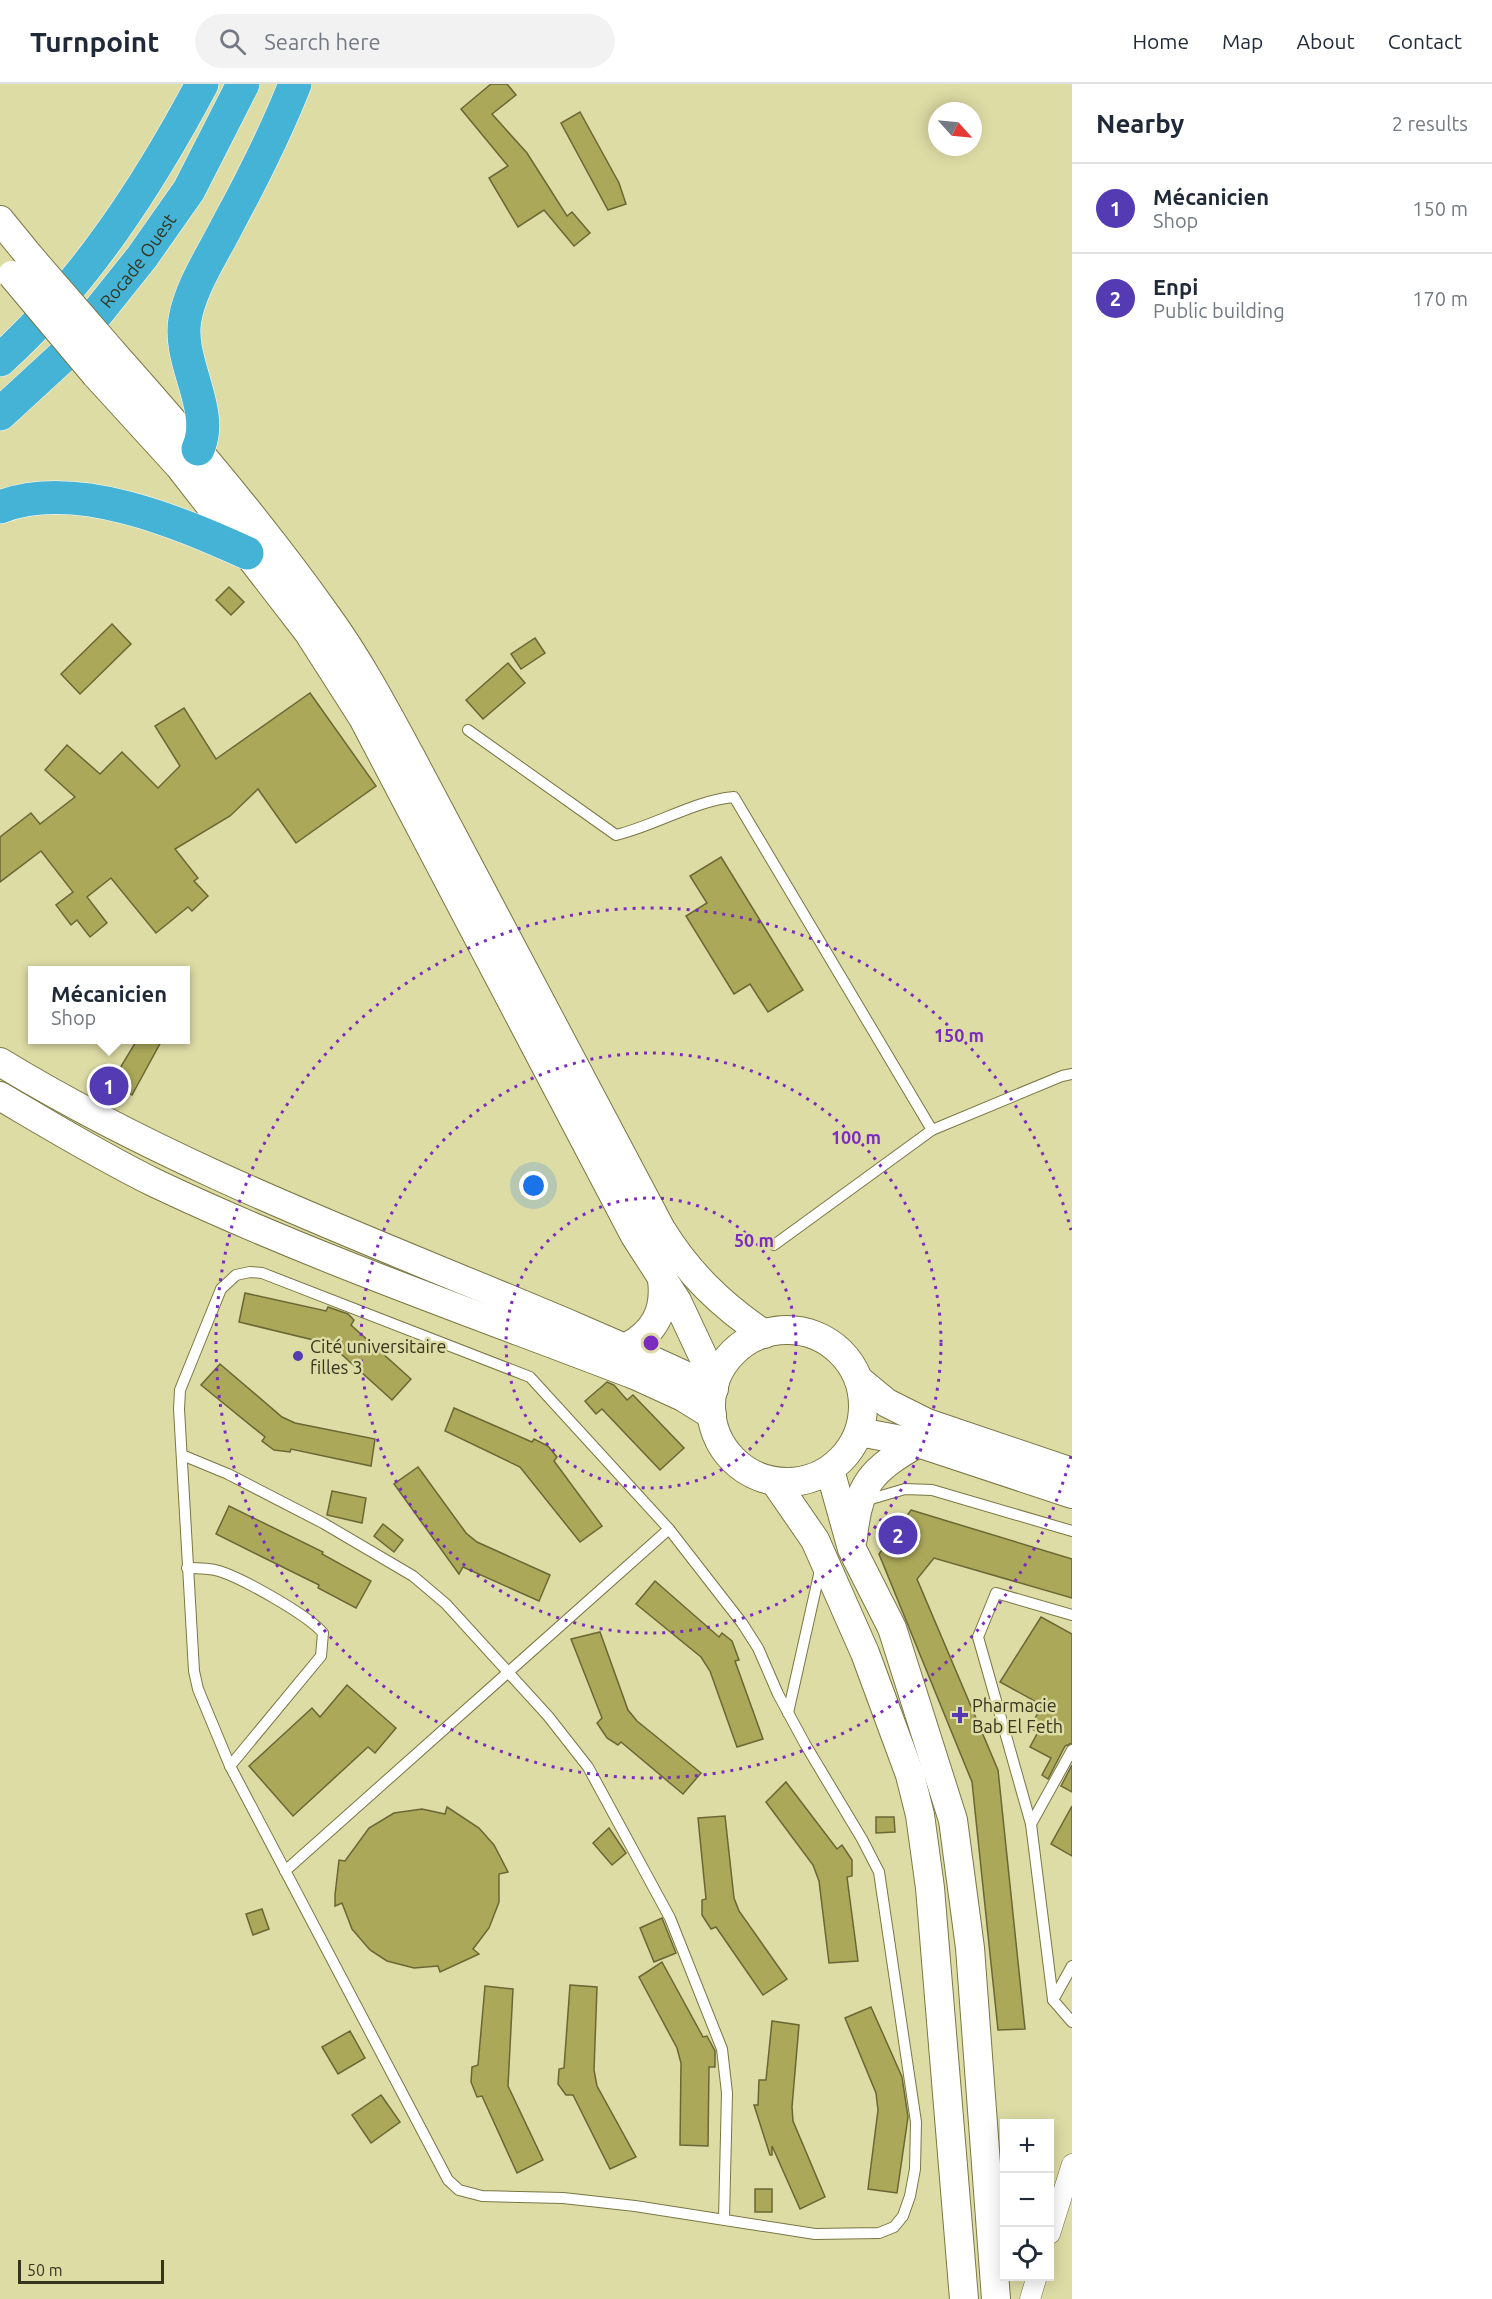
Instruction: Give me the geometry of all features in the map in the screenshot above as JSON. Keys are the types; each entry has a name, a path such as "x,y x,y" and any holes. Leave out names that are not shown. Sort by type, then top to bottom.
{"highway":[{"path":"180,126 190,84"},
{"name":"Rocade Ouest","path":"0,360 37,322 104,243 154,172 202,84"},
{"name":"Rocade Ouest","path":"0,414 62,357 142,257 189,190 243,84"},
{"path":"188,457 203,435 203,420 184,339 189,302 272,140 295,84"},
{"path":"0,507 60,497 119,506 177,522 247,553"}],"main road":[{"path":"0,220 14,264 96,375 188,457 328,616 373,687 636,1186 671,1245 692,1273 722,1304 764,1334"},
{"path":"14,264 114,354 188,457 247,553 308,632 363,718 635,1236 686,1318 714,1395 722,1446 732,1459 759,1478 775,1482 803,1481 830,1470 847,1453 859,1432 863,1415 863,1397 859,1380 851,1365 828,1342 797,1331 764,1334 739,1348 729,1358 714,1395"},
{"path":"0,1062 89,1114 216,1176 627,1347 714,1395"},
{"path":"0,1096 86,1147 223,1213 345,1264 645,1379 714,1395"},
{"path":"627,1347 639,1341 657,1320 662,1307 662,1280"},
{"path":"859,1380 887,1403 927,1423 1072,1472"},
{"path":"859,1432 918,1443 1072,1494"},
{"path":"852,1549 858,1503 870,1477 883,1464 918,1443"},
{"path":"830,1470 852,1549 892,1628 953,1820 970,1948 996,2299"},
{"path":"775,1482 815,1540 865,1653 910,1774 920,1815 930,1888 964,2299"}],"street":[{"path":"1052,2227 1072,2164"},
{"path":"1030,2299 1036,2281"}],"lane":[{"path":"468,730 616,835 642,829 711,799 734,797 932,1130"},
{"path":"774,1245 932,1130 1062,1076 1072,1074"},
{"path":"262,1273 530,1377 669,1530 753,1640 788,1713 879,1872 916,2122 915,2169 903,2216 894,2227 879,2233 815,2234 724,2219 573,2199 482,2196 459,2190 448,2180 230,1766 198,1689 194,1671 187,1568 180,1389 220,1289 236,1275 262,1273"},
{"path":"182,1455 228,1474 323,1523 413,1576 446,1604 548,1716 588,1767 670,1918 722,2049 727,2092 724,2219"},
{"path":"858,1503 892,1491 932,1490 1072,1531"},
{"path":"285,1871 669,1530"},
{"path":"788,1713 823,1558"},
{"path":"187,1568 206,1569 231,1575 305,1618 323,1633 321,1656 230,1766"},
{"path":"1072,1615 996,1593 978,1637 1031,1824 1053,2000 1072,2022"},
{"path":"1031,1824 1072,1750"},
{"path":"1053,2000 1072,1966"}],"building":[{"path":"491,84 507,84 516,95 492,114 527,153 567,216 572,212 590,233 574,246 544,210 518,227 489,178 508,166 461,109"},
{"path":"580,112 619,183 626,204 608,210 561,123"},
{"path":"229,587 244,602 231,615 216,600"},
{"path":"112,624 131,644 80,694 61,674"},
{"path":"535,638 545,653 521,669 511,654"},
{"path":"508,663 525,683 483,719 466,700"},
{"path":"310,693 376,786 296,843 258,789 230,816 175,849 198,878 194,881 208,896 192,911 188,907 156,933 111,878 87,897 107,923 90,937 77,920 71,925 56,905 73,892 41,851 0,882 0,837 31,813 40,824 75,797 45,770 67,745 100,774 122,752 158,788 180,766 155,726 184,708 216,759"},
{"path":"721,857 803,990 768,1012 750,984 734,994 686,916 707,903 690,876"},
{"path":"135,1044 160,1044 132,1095 111,1083"},
{"path":"245,1293 326,1311 328,1307 348,1314 354,1320 351,1325 411,1379 392,1400 330,1344 239,1322"},
{"path":"220,1364 282,1417 295,1423 375,1439 371,1466 291,1449 290,1452 274,1450 262,1441 265,1437 201,1385"},
{"path":"607,1382 614,1385 627,1400 633,1395 684,1448 660,1470 602,1409 596,1414 585,1401"},
{"path":"454,1408 532,1442 534,1439 548,1446 557,1457 554,1461 602,1526 580,1542 520,1467 445,1431"},
{"path":"418,1467 466,1533 477,1542 550,1575 539,1601 463,1567 459,1574 394,1484"},
{"path":"332,1491 366,1498 362,1523 327,1515"},
{"path":"229,1506 323,1552 322,1554 371,1581 356,1608 318,1588 319,1585 216,1534"},
{"path":"911,1510 1072,1559 1072,1598 934,1558 917,1579 998,1770 1025,2029 998,2030 972,1782 879,1554"},
{"path":"383,1524 403,1540 394,1552 374,1536"},
{"path":"655,1581 719,1637 722,1633 732,1641 739,1660 735,1661 763,1739 737,1747 710,1671 701,1657 636,1604"},
{"path":"1041,1617 1072,1634 1072,1743 1065,1746 1048,1779 1042,1775 1051,1758 1030,1747 1038,1732 1030,1728 1042,1705 1000,1682"},
{"path":"600,1632 628,1710 637,1721 701,1773 683,1794 621,1742 618,1745 607,1738 597,1723 602,1718 571,1639"},
{"path":"347,1685 396,1728 375,1753 368,1747 293,1816 249,1766 312,1708 320,1717"},
{"path":"1072,1765 1072,1792 1061,1786"},
{"path":"786,1782 837,1849 842,1845 852,1860 852,1876 847,1877 858,1961 829,1963 819,1881 813,1865 766,1802"},
{"path":"1072,1806 1072,1856 1051,1844"},
{"path":"447,1807 479,1828 494,1845 508,1872 499,1874 499,1902 489,1928 473,1949 479,1954 440,1972 438,1966 414,1968 387,1961 370,1950 352,1929 342,1903 335,1906 339,1860 345,1861 369,1828 394,1813 422,1809 445,1814"},
{"path":"725,1816 734,1898 739,1911 787,1979 763,1995 716,1927 711,1929 702,1915 702,1900 706,1899 698,1818"},
{"path":"876,1817 894,1817 895,1832 876,1833"},
{"path":"609,1828 626,1853 612,1865 593,1843"},
{"path":"262,1909 269,1929 253,1935 246,1914"},
{"path":"662,1918 676,1953 654,1962 640,1928"},
{"path":"662,1962 703,2037 707,2036 715,2051 715,2067 709,2067 708,2146 680,2145 681,2063 677,2048 639,1977"},
{"path":"570,1985 597,1987 594,2070 597,2086 636,2157 610,2169 573,2095 566,2095 558,2084 559,2069 564,2068"},
{"path":"485,1986 513,1989 508,2086 543,2160 517,2173 482,2096 477,2097 471,2082 472,2067 478,2065"},
{"path":"871,2007 902,2077 908,2117 897,2193 868,2189 878,2110 876,2093 845,2018"},
{"path":"772,2021 799,2025 792,2107 793,2121 825,2197 800,2209 772,2146 772,2155 770,2155 754,2105 758,2105 759,2080 766,2080"},
{"path":"350,2031 365,2058 338,2074 322,2047"},
{"path":"381,2095 400,2122 371,2143 352,2115"},
{"path":"755,2189 772,2189 772,2212 755,2212"}],"place":[{"name":"Mécanicien","path":"109,1086"},
{"name":"Cité universitaire filles 3","path":"298,1356"},
{"name":"Enpi","path":"898,1535"},
{"name":"Pharmacie Bab El Feth","path":"960,1715"}]}
